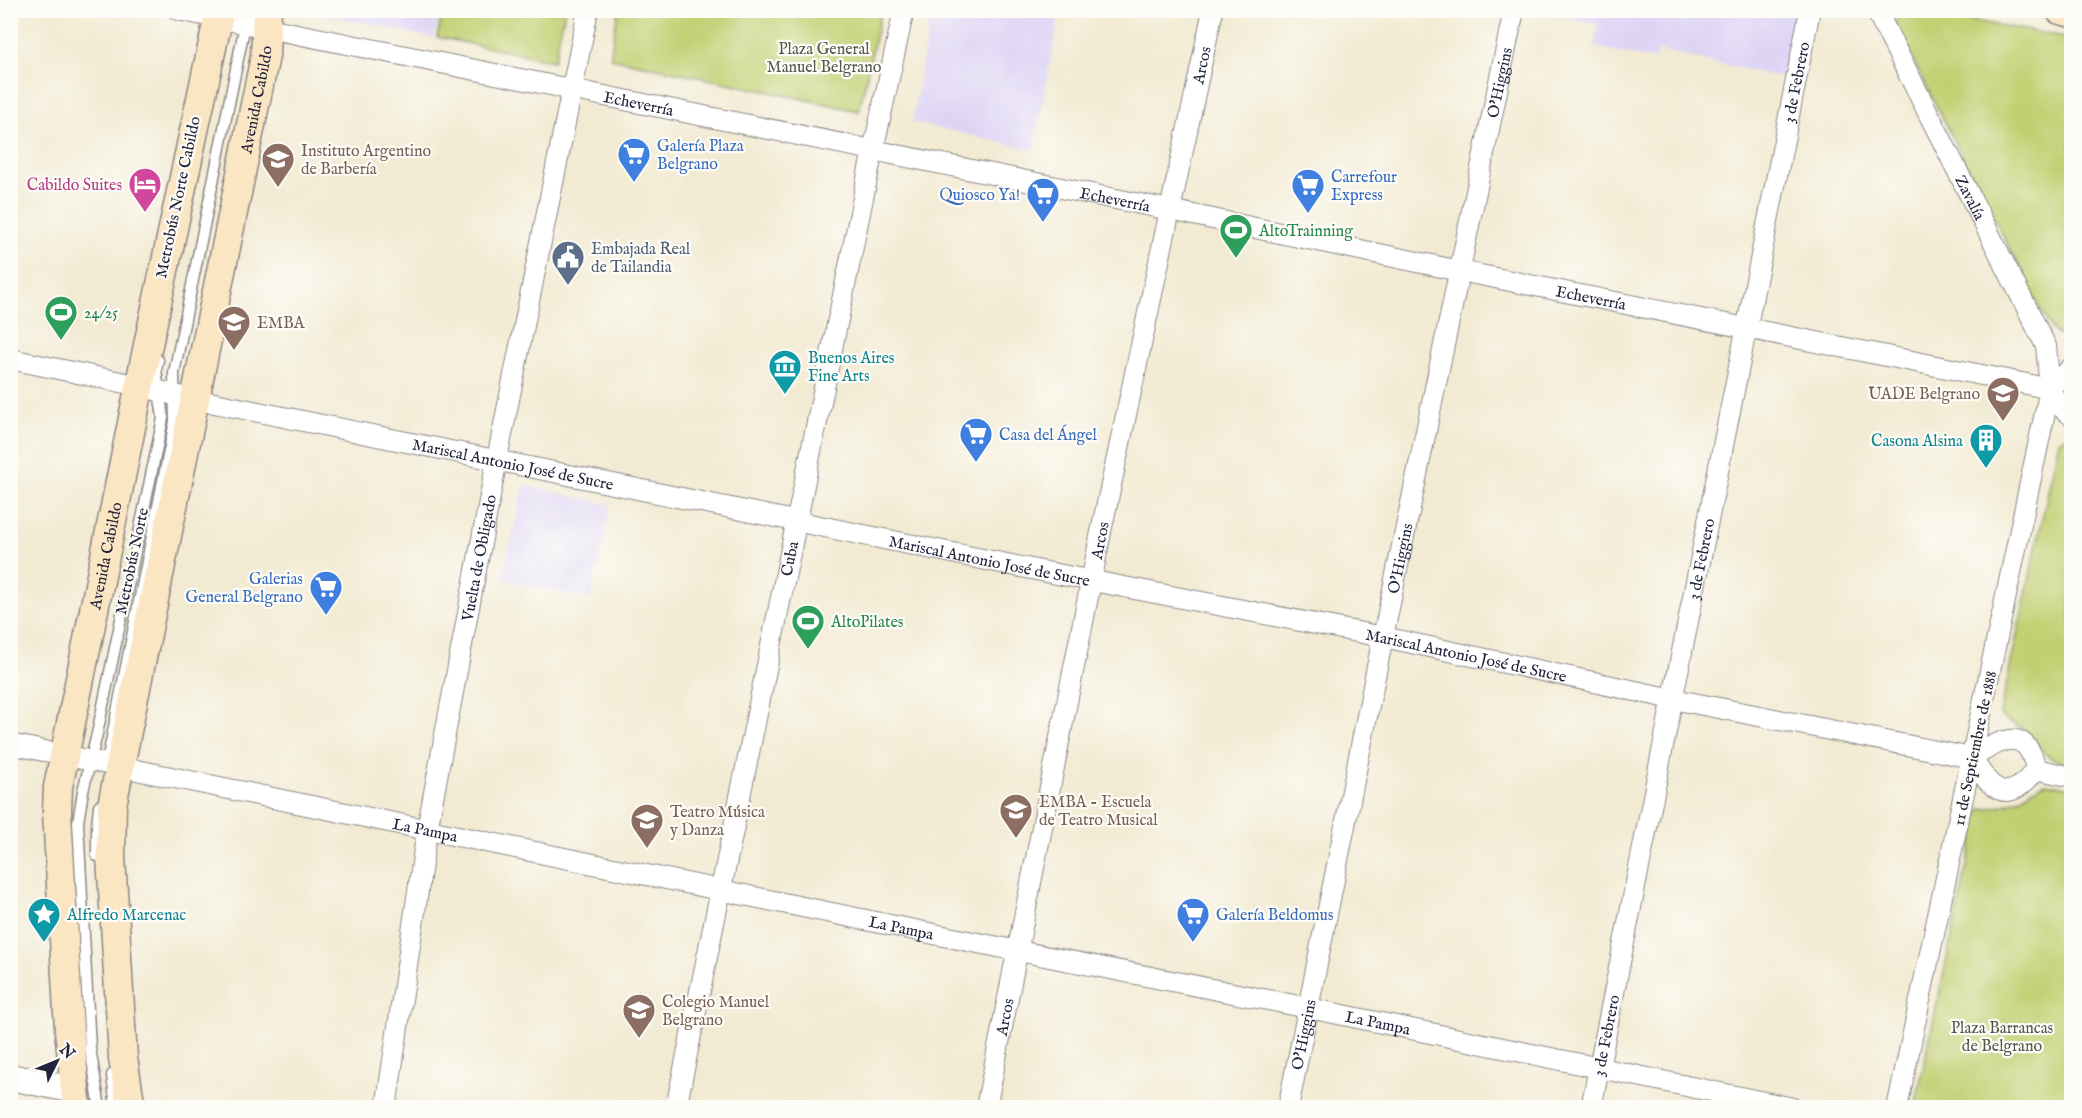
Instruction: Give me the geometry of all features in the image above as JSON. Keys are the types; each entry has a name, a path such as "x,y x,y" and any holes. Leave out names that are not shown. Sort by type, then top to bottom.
{"main road":[{"path":"2060,10 2072,13"},
{"name":"Avenida Cabildo","path":"131,1107 123,1058 111,857 112,805 97,765 241,18"},
{"name":"Avenida Cabildo","path":"97,765 168,392 265,56 241,18"},
{"name":"Avenida Cabildo","path":"81,1102 69,1030 57,812 58,786 97,765"}],"street":[{"name":"Echeverría","path":"178,10 241,18 571,91 725,120 2050,389"},
{"name":"Vuelta de Obligado","path":"386,1107 427,830 497,459 588,10"},
{"name":"Cuba","path":"676,1107 904,10"},
{"name":"Arcos","path":"986,1107 1092,581 1213,10"},
{"name":"O'Higgins","path":"1288,1107 1514,10"},
{"name":"3 de Febrero","path":"1590,1107 1810,10"},
{"name":"Zavalía","path":"1876,10 2046,346 2050,389"},
{"name":"Mariscal Antonio José de Sucre","path":"10,359 1092,581 1383,637 1673,699 1972,758"},
{"path":"2072,367 2050,389 2060,405 2072,416"},
{"name":"11 de Septiembre de 1888","path":"1898,1107 2050,389"},
{"path":"2010,740 2027,747 2033,755 2036,770 2019,788 2010,791 2001,790 1990,786 1972,758 2000,741 2010,740"},
{"name":"La Pampa","path":"10,744 97,765 1792,1107"},
{"path":"2036,770 2072,777"},
{"path":"10,1077 81,1102"}],"lane":[{"path":"161,347 156,370 168,392"},
{"path":"97,765 83,791 78,838 84,904 90,1048 100,1107"},
{"path":"98,863 97,825 101,794"},
{"path":"111,1065 116,1107"}],"shaded area":[{"path":"441,10 434,38 308,11"},
{"path":"931,11 1060,11 1033,150 912,122"},
{"path":"1532,11 1801,11 1788,79 1658,50 1655,60 1594,47 1598,24"},
{"path":"524,485 611,505 591,599 502,579"}],"green space":[{"name":"Plaza General Manuel Belgrano","path":"618,10 881,11 859,111 610,58"},
{"path":"1905,10 2071,38 2071,339 2058,335 2051,329 1894,23"},
{"path":"443,11 565,11 554,61 437,37"},
{"path":"2071,435 2071,764 2046,755 2023,729 2005,720 2000,714 2059,441"},
{"name":"Plaza Barrancas de Belgrano","path":"2047,783 2071,788 2071,1107 1916,1107 1978,815 1981,809 2012,802"}],"place":[{"name":"Galería Plaza Belgrano","path":"634,183"},
{"name":"Instituto Argentino de Barbería","path":"278,188"},
{"name":"Cabildo Suites","path":"145,213"},
{"name":"Carrefour Express","path":"1308,214"},
{"name":"Quiosco Ya!","path":"1043,223"},
{"name":"AltoTrainning","path":"1236,259"},
{"name":"Embajada Real de Tailandia","path":"568,286"},
{"name":"24/25","path":"61,341"},
{"name":"EMBA","path":"234,351"},
{"name":"Buenos Aires Fine Arts","path":"785,395"},
{"name":"UADE Belgrano","path":"2003,422"},
{"name":"Casa del Ángel","path":"976,463"},
{"name":"Casona Alsina","path":"1986,469"},
{"name":"Galerias General Belgrano","path":"326,616"},
{"name":"AltoPilates","path":"808,650"},
{"name":"EMBA - Escuela de Teatro Musical","path":"1016,839"},
{"name":"Teatro Música y Danza","path":"647,849"},
{"name":"Alfredo Marcenac","path":"44,943"},
{"name":"Galería Beldomus","path":"1193,943"},
{"name":"Colegio Manuel Belgrano","path":"639,1039"}]}
